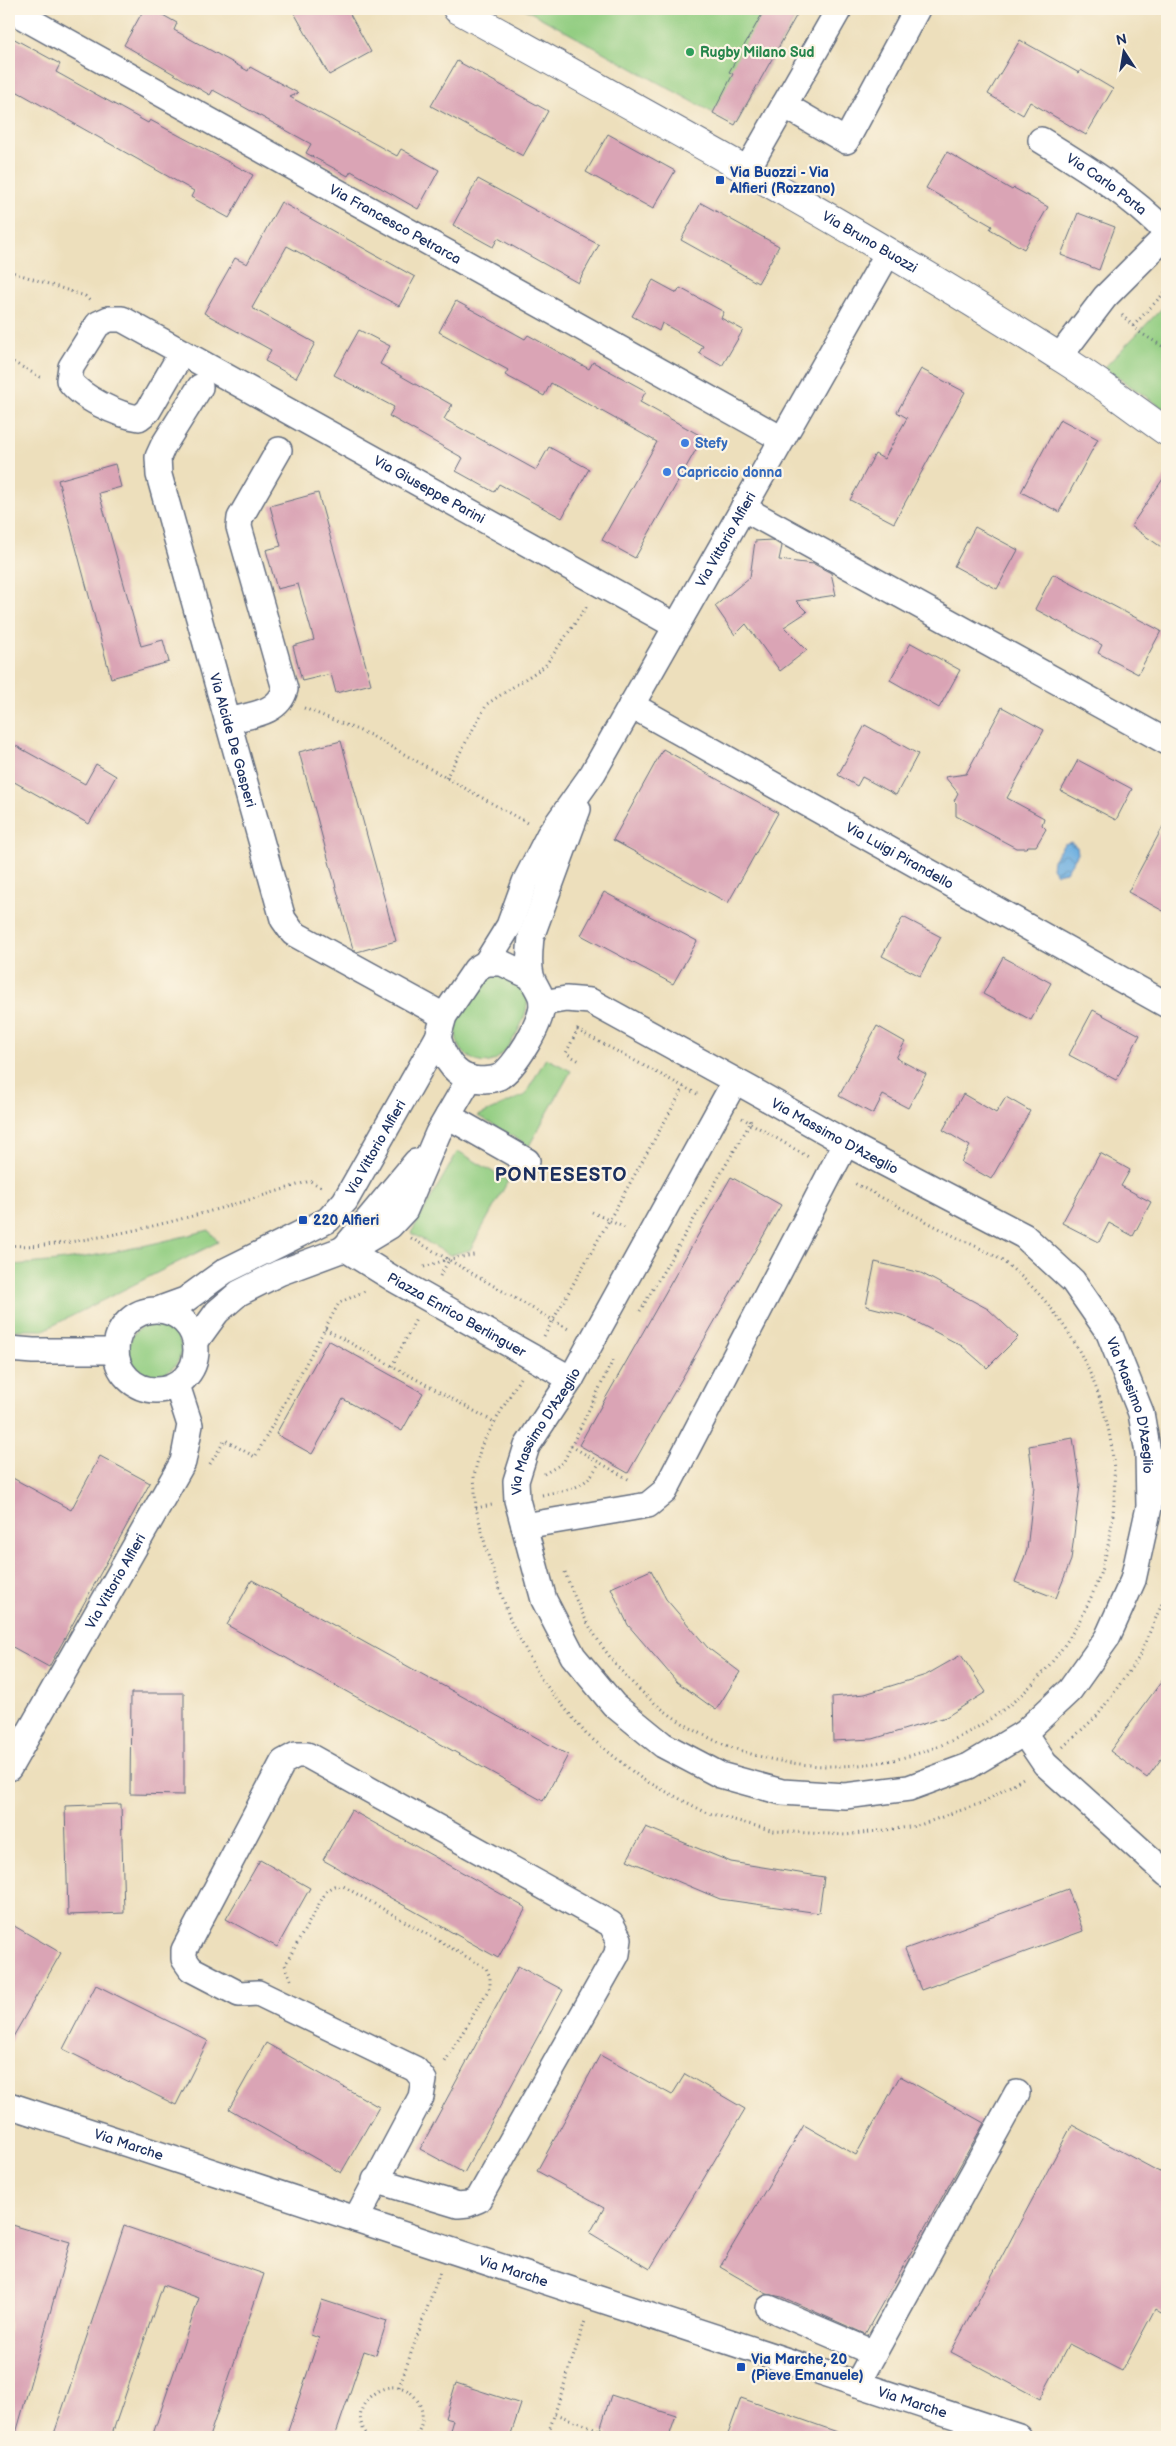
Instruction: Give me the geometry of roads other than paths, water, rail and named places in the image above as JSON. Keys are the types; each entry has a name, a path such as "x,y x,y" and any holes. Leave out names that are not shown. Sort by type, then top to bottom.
{"main road":[{"name":"Via Bruno Buozzi","path":"457,9 747,170 888,253 1060,356 1167,432"}],"street":[{"name":"Via Francesco Petrarca","path":"9,9 782,439"},
{"path":"747,170 839,9"},
{"path":"784,105 846,141 906,13"},
{"name":"Via Carlo Porta","path":"1041,140 1083,166 1154,220 1167,234"},
{"path":"1060,356 1105,297 1167,234"},
{"name":"Via Vittorio Alfieri","path":"163,1308 185,1300 225,1271 328,1220 345,1201 441,1027 476,969 486,963 510,926 524,882 549,835 593,772 888,253"},
{"name":"Via Giuseppe Parini","path":"181,354 148,411 139,418 125,416 76,390 69,380 71,367 98,324 109,319 122,319 181,354 603,584 676,626"},
{"name":"Via Alcide De Gasperi","path":"200,387 163,446 158,457 159,474 283,920 293,933 441,1027"},
{"path":"228,721 268,711 282,699 285,690 239,527 240,518 279,450"},
{"path":"743,508 1167,742"},
{"name":"Via Luigi Pirandello","path":"631,705 1167,1005"},
{"name":"Via Vittorio Alfieri","path":"542,1003 539,989 531,977 529,959 531,937 593,772"},
{"path":"486,963 502,963 531,977"},
{"name":"Via Massimo D'Azeglio","path":"542,1003 566,999 590,1001 744,1086 846,1143 1024,1236 1073,1281 1110,1333 1157,1458 1149,1507 1133,1580 1108,1638 1070,1690 1024,1733 969,1766 909,1788 845,1796 782,1792 720,1775 663,1745 614,1705 573,1656 544,1600 536,1524 517,1500 516,1481 527,1446 571,1379 720,1106 744,1086"},
{"path":"441,1027 443,1055 452,1068 470,1078 486,1081 499,1077 510,1069 540,1020 542,1003"},
{"path":"344,1248 353,1235 394,1190 443,1124 470,1078"},
{"path":"443,1124 527,1160"},
{"path":"196,1341 217,1312 239,1293 279,1273 365,1241 390,1226 405,1210 443,1124"},
{"path":"536,1524 648,1505 665,1491 846,1143"},
{"name":"Piazza Enrico Berlinguer","path":"344,1248 392,1278 571,1379"},
{"path":"163,1308 182,1317 196,1341 196,1356 191,1371 177,1385 161,1391 144,1389 130,1381 119,1366 116,1351 119,1333 130,1319 146,1311 163,1308"},
{"path":"9,1348 33,1351 116,1351"},
{"name":"Via Vittorio Alfieri","path":"9,1768 183,1462 190,1425 177,1385"},
{"path":"1024,1733 1045,1764 1167,1874"},
{"path":"356,2219 375,2180 421,2097 424,2080 415,2069 258,1993 239,1994 191,1969 184,1960 184,1950 283,1762 296,1755 308,1755 611,1924 619,1939 618,1954 478,2200 458,2205 375,2180"},
{"path":"857,2384 1018,2093"},
{"name":"Via Marche","path":"9,2105 1019,2437"},
{"path":"769,2308 874,2353"}],"water":[{"path":"1071,842 1077,847 1078,853 1066,872 1056,874 1052,868 1053,860 1064,844"}],"place":[{"name":"Rugby Milano Sud","path":"690,52"},
{"name":"Via Buozzi - Via Alfieri (Rozzano)","path":"720,180"},
{"name":"Stefy","path":"685,443"},
{"name":"Capriccio donna","path":"667,472"},
{"name":"220 Alfieri","path":"303,1220"},
{"name":"Via Marche, 20 (Pieve Emanuele)","path":"741,2367"}],"district":[{"name":"PONTESESTO","path":"561,1175"}]}
